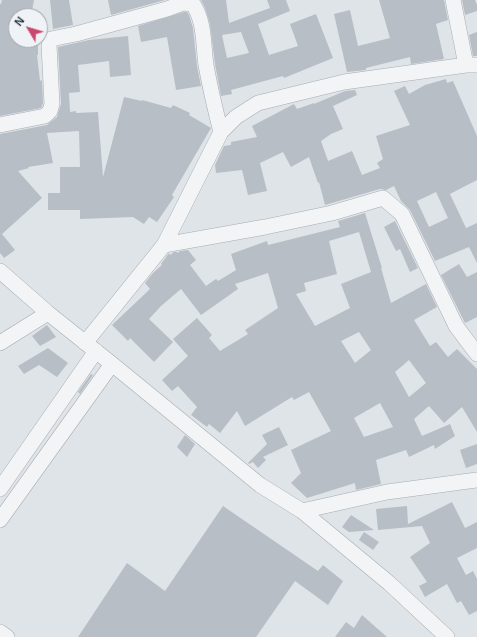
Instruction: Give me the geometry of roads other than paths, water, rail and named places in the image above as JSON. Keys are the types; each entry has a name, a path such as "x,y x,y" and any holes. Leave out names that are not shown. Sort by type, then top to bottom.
{"street":[{"path":"0,489 63,398 90,347 164,245 221,132 236,117 258,103 344,82 471,65 453,0"},
{"path":"0,125 45,116 50,111 52,104 51,39 76,34 167,9 183,3 193,4 197,10 202,26 213,104 221,132"},
{"path":"164,245 265,228 332,213 383,198 402,214 456,326 477,354"},
{"path":"0,271 48,313 260,485 302,511 389,583 447,637"},
{"path":"0,343 48,313"},
{"path":"0,520 112,364"},
{"path":"63,398 80,409"},
{"path":"12,472 28,482"},
{"path":"302,511 388,492 477,480"},
{"path":"0,632 7,637"}]}
